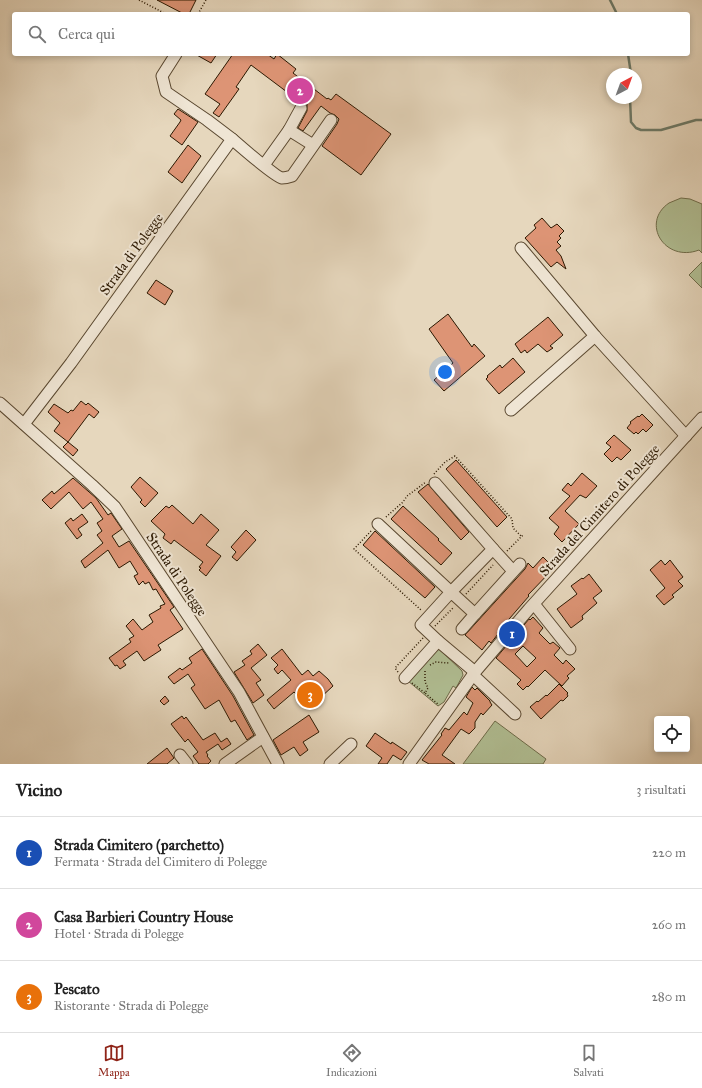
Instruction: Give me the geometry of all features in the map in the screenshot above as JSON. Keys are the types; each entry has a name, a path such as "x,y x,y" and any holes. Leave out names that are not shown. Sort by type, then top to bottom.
{"street":[{"path":"175,56 162,76 166,92 207,120 272,172 282,178 292,176 331,120"},
{"path":"264,165 289,130 301,108"},
{"path":"289,130 313,145"},
{"name":"Strada di Polegge","path":"24,424 71,363 232,140"},
{"path":"521,248 595,336 686,436"},
{"path":"511,410 595,336"},
{"name":"Strada di Polegge","path":"0,403 115,507 239,692 278,764"},
{"name":"Strada del Cimitero di Polegge","path":"409,764 474,673 534,604 702,418"},
{"path":"432,480 492,549 516,567 462,629"},
{"path":"378,524 475,614"},
{"path":"492,549 421,625 474,673 515,714"},
{"path":"534,604 570,649"},
{"path":"405,678 438,641"},
{"path":"225,764 263,737"},
{"path":"330,764 351,744"}],"path":[{"path":"139,0 162,12"},
{"path":"199,12 206,0"},
{"path":"429,617 354,548 403,502 407,496 423,484 432,480 445,462 455,456 512,519 513,528 521,536"},
{"path":"425,693 428,688 424,675 425,670 436,662 448,663 457,657"},
{"path":"405,678 425,693 446,713"}],"green space":[{"path":"681,198 690,199 702,204 702,253 699,250 687,253 676,251 667,246 660,239 657,230 657,221 661,211 669,203"},
{"path":"702,262 702,288 689,275"},
{"path":"438,648 462,671 463,675 456,688 453,686 444,702 438,706 408,681"},
{"path":"495,721 546,759 543,764 463,764"}],"building":[{"path":"157,0 196,0 190,12 180,12"},
{"path":"199,56 216,56 211,63"},
{"path":"232,56 270,56 274,59 276,56 280,56 296,69 293,73 327,99 328,98 331,100 336,94 391,134 361,175 322,146 337,124 339,119 335,115 321,106 303,131 298,128 307,111 307,104 299,101 251,65 236,87 239,89 219,117 213,113 220,104 205,94"},
{"path":"178,109 198,122 182,145 170,136 181,120 174,114"},
{"path":"188,145 201,156 182,183 168,172"},
{"path":"542,218 551,228 557,224 564,231 559,236 561,238 557,242 561,246 556,250 561,256 566,269 557,262 551,267 525,238 536,228 534,225"},
{"path":"156,280 173,291 165,305 147,293"},
{"path":"448,314 472,347 474,344 485,356 444,391 434,380 453,363 429,329"},
{"path":"548,317 563,335 550,346 553,348 547,352 538,344 527,353 525,350 521,353 515,344"},
{"path":"513,358 525,372 499,394 486,379 488,377 487,376 500,365 502,368"},
{"path":"81,401 86,405 88,403 99,412 94,418 89,414 68,442 54,431 60,423 48,412 54,404 68,413 71,410 73,411"},
{"path":"642,414 653,425 646,432 643,429 638,434 636,432 634,434 627,428 631,423 630,422"},
{"path":"614,435 631,450 621,460 617,457 612,462 604,454 611,447 606,443"},
{"path":"68,442 78,450 73,456 63,447"},
{"path":"456,460 507,517 497,527 446,469"},
{"path":"582,473 597,486 586,498 580,495 565,511 579,524 562,542 554,534 559,527 549,518 570,496 562,490 568,483 571,486"},
{"path":"140,477 158,493 145,507 140,502 142,500 131,487"},
{"path":"73,478 96,498 108,515 111,513 122,529 112,536 119,547 129,541 174,607 170,610 183,629 158,645 161,650 144,661 137,651 123,661 126,665 120,669 117,665 115,666 109,658 131,642 129,639 134,636 126,626 133,619 142,630 153,622 149,615 165,604 156,589 153,590 149,582 145,584 143,581 139,585 134,576 138,574 130,561 119,568 108,550 85,568 81,561 103,543 97,535 102,531 97,523 103,519 91,502 83,509 69,492 51,509 42,500 52,491 54,494"},
{"path":"428,484 469,532 461,540 418,492"},
{"path":"172,505 193,524 201,514 219,530 206,545 221,556 206,576 199,570 201,568 199,567 203,562 174,540 171,544 163,538 165,534 151,521 166,506 169,508"},
{"path":"403,506 452,553 441,565 391,519"},
{"path":"82,514 88,522 78,529 82,535 77,539 65,523 71,518 73,521"},
{"path":"246,530 256,540 237,561 232,557 236,552 231,547"},
{"path":"375,531 435,587 425,598 363,545"},
{"path":"543,557 554,568 528,595 529,596 497,633 498,634 491,643 489,641 482,650 465,635 525,569 528,563 533,568"},
{"path":"661,560 665,565 670,560 683,577 678,581 683,586 672,595 674,597 664,605 656,596 665,588 650,570"},
{"path":"589,574 602,591 593,598 597,603 582,616 583,619 571,628 557,609 577,594 571,586"},
{"path":"533,617 543,628 539,633 550,644 553,642 560,648 554,655 563,664 566,660 575,669 567,676 569,678 562,686 545,670 523,690 517,684 521,680 496,658 529,619 530,620","holes":["523,646 536,658 527,667 515,654"]},
{"path":"258,644 267,655 251,668 261,680 256,683 264,695 253,703 234,672 245,665 242,661 252,654 250,651"},
{"path":"202,649 233,696 254,735 247,740 235,720 231,722 219,700 205,709 191,688 195,685 188,674 174,684 168,677 180,668 182,670 192,663 189,658"},
{"path":"282,649 302,675 308,670 313,676 319,671 333,686 320,698 318,695 307,705 294,692 274,709 267,700 291,680 282,670 278,674 274,669 278,665 271,658"},
{"path":"559,684 568,693 568,696 563,701 561,700 541,719 530,707 546,695 547,696"},
{"path":"472,687 475,690 477,688 492,705 483,715 481,713 475,722 475,728 469,734 461,729 442,755 455,764 429,764 422,760 442,735 441,734 445,728 449,730 464,712 467,715 473,703 466,697"},
{"path":"165,696 169,701 164,705 160,701"},
{"path":"309,715 319,732 303,742 308,750 300,756 294,747 281,755 273,740"},
{"path":"182,716 184,719 186,717 203,740 215,733 221,742 227,738 231,744 222,750 218,744 206,752 211,761 208,764 199,764 193,756 198,752 188,739 185,742 171,724"},
{"path":"375,733 391,744 392,742 407,752 401,760 393,755 387,764 378,764 382,758 366,746"},
{"path":"167,748 174,758 167,764 147,764"}],"waterway":[{"path":"610,0 616,12"},
{"path":"628,56 630,68"},
{"path":"630,104 631,122 636,128 641,130 661,130 696,120 702,120"}],"place":[{"name":"Casa Barbieri Country House","path":"300,91"},
{"name":"Strada Cimitero (parchetto)","path":"512,634"},
{"name":"Pescato","path":"310,695"}]}
